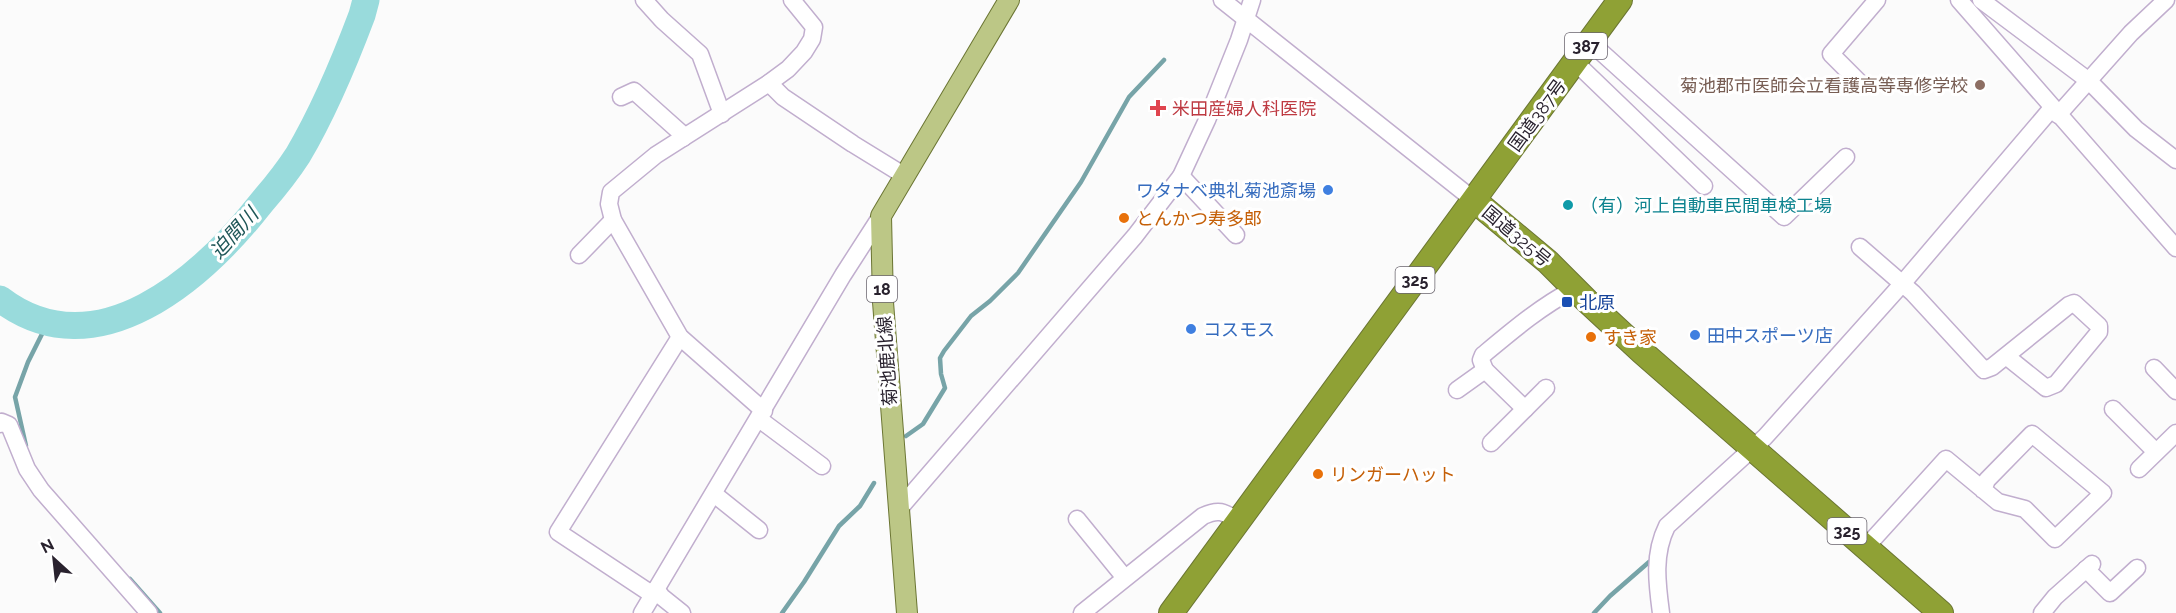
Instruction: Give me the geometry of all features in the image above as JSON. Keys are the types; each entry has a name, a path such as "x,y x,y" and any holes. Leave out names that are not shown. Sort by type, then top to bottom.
{"highway":[{"name":"国道387号","path":"1474,201 1620,0"},
{"name":"国道325号","path":"1170,613 1474,201 1548,262 1574,289 1660,367 1941,613"}],"main road":[{"path":"881,216 1009,0"},
{"name":"菊池鹿北線","path":"881,216 883,302 907,613"}],"street":[{"path":"644,0 662,20 700,54 722,114"},
{"path":"792,0 814,27 812,39 804,52 770,83 648,160 611,192 609,204 613,219 680,337 761,415 822,466"},
{"path":"1222,0 1474,201"},
{"path":"899,509 1135,236 1181,176 1207,120 1252,0"},
{"path":"1860,82 1831,54 1877,0"},
{"path":"1959,0 2176,248"},
{"path":"1981,0 2089,81 2136,129 2176,160"},
{"path":"1661,613 1656,561 1667,526 1754,448 2055,112 2089,81 2131,33 2166,0"},
{"path":"1590,42 1784,217 1846,157"},
{"path":"1575,62 1704,186"},
{"path":"770,83 783,97 852,144 905,176"},
{"path":"621,97 634,91 681,133 683,138"},
{"path":"1181,176 1236,235"},
{"path":"642,613 843,275 881,216"},
{"path":"579,255 613,219"},
{"path":"1860,247 1913,293 1984,370 1992,367 2006,356 2074,303 2099,326 2099,332 2056,384 2046,388 2006,356"},
{"path":"1525,410 1485,370 1481,360 1539,309 1574,289"},
{"path":"680,337 558,532 655,592 682,613"},
{"path":"2154,368 2176,391"},
{"path":"1457,390 1485,370"},
{"path":"1491,443 1546,388"},
{"path":"2113,409 2156,452"},
{"path":"0,424 2,422 9,425 27,469 55,508 149,613"},
{"path":"2139,469 2176,433"},
{"path":"1866,548 1946,459 1983,490 1998,502 2025,509 2055,539 2103,493 2032,434 1988,480 1983,490"},
{"path":"714,494 759,530"},
{"path":"1082,613 1203,516 1215,510 1225,512 1237,521"},
{"path":"1077,519 1125,578"},
{"path":"2042,613 2055,597 2089,567 2110,593 2137,568"}],"waterway":[{"name":"迫間川","path":"0,299 37,319 74,326 110,321 145,306 179,285 238,231 298,155 333,86 366,0"},
{"path":"906,436 923,424 945,388 940,358 944,351 971,316 1018,273 1081,182 1129,97 1164,60"},
{"path":"26,446 15,397 28,362 48,322"},
{"path":"782,613 839,526 860,506 874,483"},
{"path":"1594,613 1649,562"},
{"path":"130,579 160,613"}],"place":[{"name":"菊池郡市医師会立看護高等専修学校","path":"1980,85"},
{"name":"米田産婦人科医院","path":"1158,108"},
{"name":"ワタナベ典礼菊池斎場","path":"1328,190"},
{"name":"（有）河上自動車民間車検工場","path":"1568,205"},
{"name":"とんかつ寿多郎","path":"1124,218"},
{"name":"北原","path":"1567,302"},
{"name":"コスモス","path":"1191,329"},
{"name":"田中スポーツ店","path":"1695,335"},
{"name":"すき家","path":"1591,337"},
{"name":"リンガーハット","path":"1318,474"}]}
